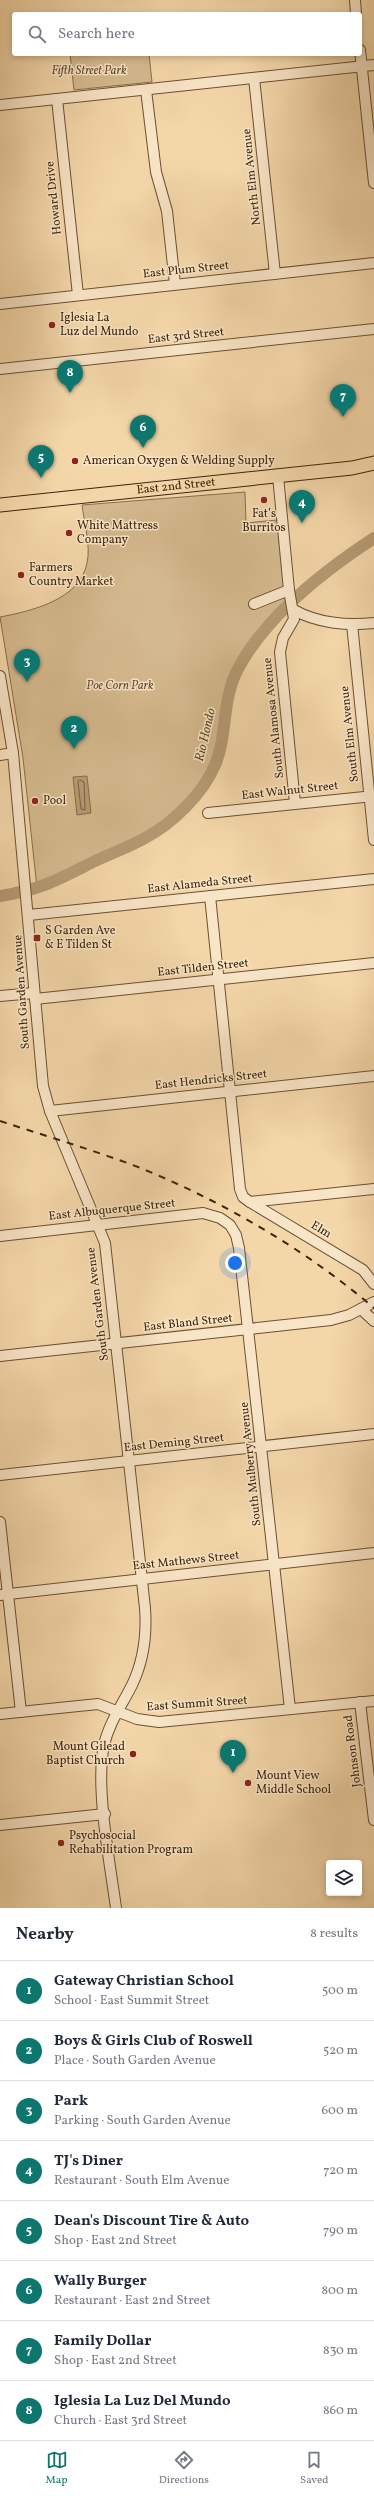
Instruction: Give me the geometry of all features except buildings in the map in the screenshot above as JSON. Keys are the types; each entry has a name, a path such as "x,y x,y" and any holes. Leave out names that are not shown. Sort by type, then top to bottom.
{"main road":[{"name":"East 2nd Street","path":"0,505 352,468 374,463"},
{"name":"East 2nd Street","path":"352,468 374,470"}],"street":[{"path":"355,0 356,12"},
{"path":"361,56 374,183"},
{"path":"0,105 374,65"},
{"name":"North Elm Avenue","path":"254,78 275,274"},
{"path":"146,90 156,172 167,211 175,284"},
{"name":"Howard Drive","path":"57,99 78,295"},
{"name":"East Plum Street","path":"0,304 374,263"},
{"name":"East 3rd Street","path":"0,369 374,329"},
{"path":"278,476 289,592 293,609 329,622 352,624 374,623"},
{"path":"254,604 289,592"},
{"name":"South Alamosa Avenue","path":"293,609 292,623 280,648 295,803"},
{"name":"South Elm Avenue","path":"352,624 372,797 374,840"},
{"name":"South Garden Avenue","path":"0,676 13,753 28,900 34,996 43,1086 50,1111 99,1225 107,1258 146,1622 143,1650 135,1678 107,1731 102,1757 105,1814 116,1908"},
{"path":"0,755 13,753"},
{"name":"East Walnut Street","path":"208,813 295,803 372,797"},
{"name":"East Alameda Street","path":"29,916 374,879"},
{"path":"210,896 240,1189 243,1197 250,1202 374,1189"},
{"name":"East Tilden Street","path":"0,996 34,996 218,979 374,962"},
{"name":"East Hendricks Street","path":"50,1111 374,1076"},
{"name":"Elm","path":"250,1202 362,1270 374,1284"},
{"name":"East Albuquerque Street","path":"0,1236 203,1213 214,1215 225,1222"},
{"name":"South Mulberry Avenue","path":"225,1222 234,1230 238,1242 250,1329 290,1709"},
{"name":"East Bland Street","path":"0,1356 336,1319 374,1302"},
{"path":"361,1309 374,1321"},
{"name":"East Deming Street","path":"0,1475 374,1434"},
{"path":"0,1522 4,1595 20,1712"},
{"name":"East Mathews Street","path":"4,1595 374,1553"},
{"name":"East Summit Street","path":"0,1714 94,1704 144,1721 159,1722 374,1701"},
{"name":"Johnson Road","path":"360,1702 374,1820"},
{"path":"0,1825 105,1814"}],"green space":[{"name":"Fifth Street Park","path":"70,56 149,56 152,82 74,90"},
{"name":"Poe Corn Park","path":"245,492 246,523 277,520 286,606 269,625 239,667 228,695 215,765 200,789 173,818 145,839 95,861 59,881 37,888 23,758 0,617 26,611 52,602 65,595 83,576 87,563 88,549 82,505"}],"water":[{"path":"87,776 91,813 77,815 73,777"}],"waterway":[{"name":"Rio Hondo","path":"0,896 39,887 133,844 166,825 186,807 203,787 215,765 222,742 229,693 238,669 250,649 280,613 298,596 336,565 374,538"}],"railway":[{"path":"0,1121 138,1167 201,1195 262,1228 291,1246 347,1286 374,1308"}],"place":[{"name":"Iglesia La Luz del Mundo","path":"52,325"},
{"name":"Iglesia La Luz Del Mundo","path":"70,393"},
{"name":"Family Dollar","path":"343,417"},
{"name":"Wally Burger","path":"143,448"},
{"name":"American Oxygen & Welding Supply","path":"75,461"},
{"name":"Dean's Discount Tire & Auto","path":"41,478"},
{"name":"Fat’s Burritos","path":"264,500"},
{"name":"TJ's Diner","path":"302,523"},
{"name":"White Mattress Company","path":"69,533"},
{"name":"Farmers Country Market","path":"21,575"},
{"name":"Park","path":"27,682"},
{"name":"Boys & Girls Club of Roswell","path":"74,749"},
{"name":"Pool","path":"35,801"},
{"name":"S Garden Ave & E Tilden St","path":"37,938"},
{"name":"Mount Gilead Baptist Church","path":"133,1754"},
{"name":"Gateway Christian School","path":"233,1773"},
{"name":"Mount View Middle School","path":"248,1783"},
{"name":"Psychosocial Rehabilitation Program","path":"61,1843"}]}
